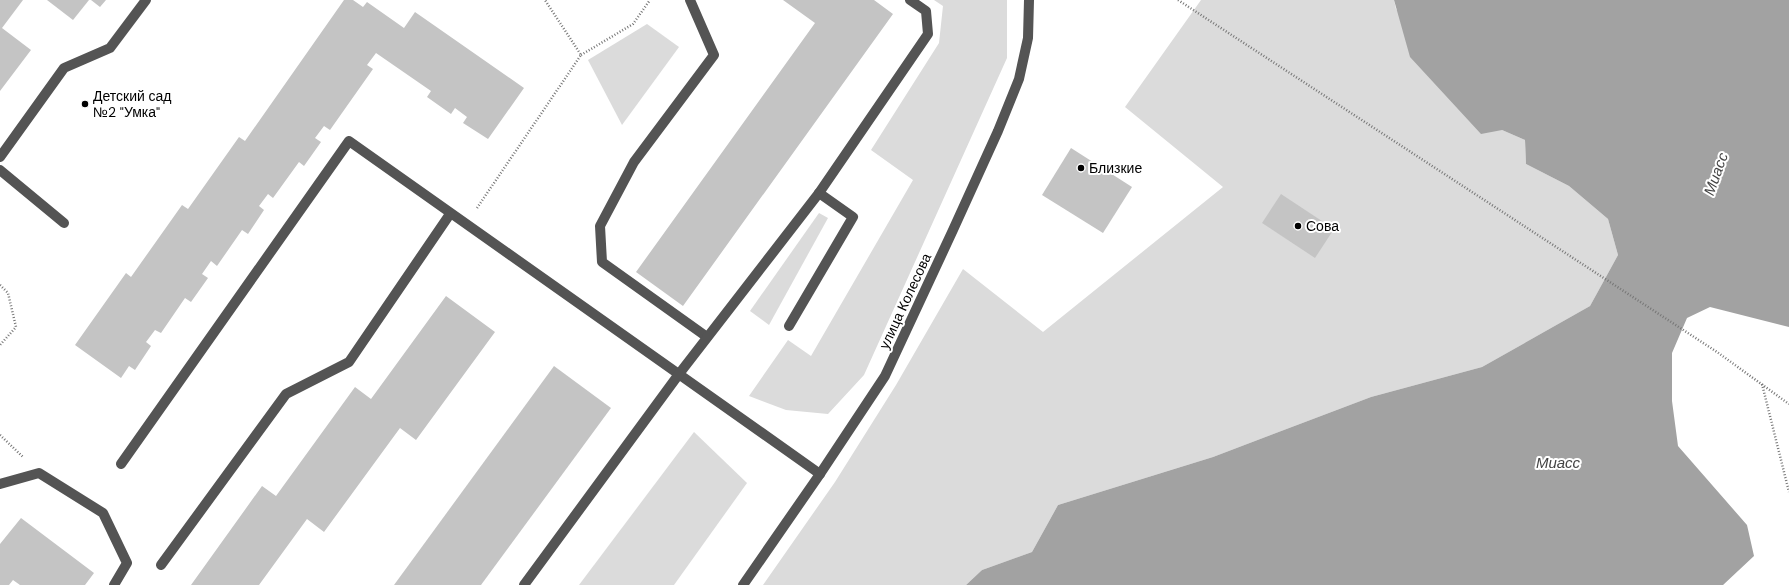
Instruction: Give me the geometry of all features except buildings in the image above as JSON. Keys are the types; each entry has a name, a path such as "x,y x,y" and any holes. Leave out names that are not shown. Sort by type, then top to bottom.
{"street":[{"path":"0,157 64,68 110,48 146,0"},
{"path":"690,0 714,55 634,162 600,226 602,262 707,337"},
{"path":"524,585 679,374 819,193 928,34 926,11 910,0"},
{"name":"улица Колесова","path":"743,585 820,474 885,376 998,131 1019,79 1028,38 1029,0"},
{"path":"121,464 349,141 450,214 820,474"},
{"path":"0,170 64,223"},
{"path":"789,326 853,217 819,193"},
{"path":"161,565 286,394 349,362 450,214"},
{"path":"0,484 39,472 103,513 127,563 114,585"}],"path":[{"path":"545,0 582,55"},
{"path":"465,224 582,55 633,24 650,0"},
{"path":"1178,0 1717,352 1789,404"},
{"path":"0,285 8,293 16,328 0,345"},
{"path":"1762,384 1789,492"},
{"path":"0,435 39,472"}],"shaded area":[{"path":"934,0 1007,0 1007,58 864,375 828,414 786,410 749,396 788,340 811,356 913,180 871,150 939,43 943,6"},
{"path":"1201,0 1394,0 1396,9 1502,130 1525,140 1526,164 1569,186 1608,219 1618,255 1590,306 1482,367 1371,397 1213,457 1058,505 1032,552 982,570 966,585 763,585 835,482 896,385 963,269 1043,332 1223,187 1125,107"},
{"path":"647,24 679,47 622,125 588,60"},
{"path":"819,213 828,218 769,325 750,311"},
{"path":"694,432 747,483 674,585 579,585"}],"water":[{"name":"Миасс","path":"1394,0 1789,0 1789,327 1710,307 1687,318 1672,353 1672,401 1678,446 1747,525 1754,556 1723,585 966,585 982,570 1032,552 1058,505 1213,457 1371,397 1482,367 1590,306 1618,255 1608,219 1569,186 1526,164 1525,140 1502,130 1481,134 1410,57"}],"place":[{"name":"Детский сад №2 \"Умка\"","path":"85,104"},
{"name":"Близкие","path":"1081,168"},
{"name":"Сова","path":"1298,226"}]}
